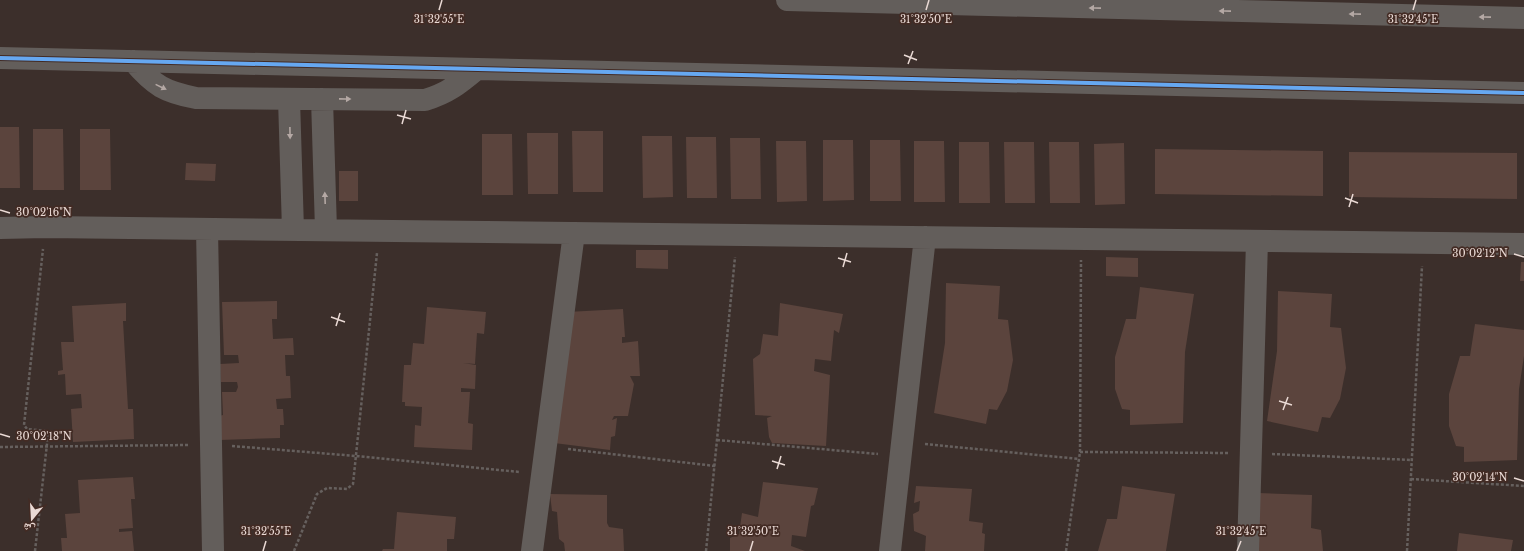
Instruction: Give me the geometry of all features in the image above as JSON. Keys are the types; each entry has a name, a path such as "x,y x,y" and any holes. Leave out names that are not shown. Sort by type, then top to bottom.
{"street":[{"path":"787,0 1524,18"},
{"path":"0,58 1524,93"},
{"path":"133,61 156,85 176,94 196,98 425,100 442,94 457,85 477,69"},
{"path":"289,99 293,230"},
{"path":"322,99 326,230"},
{"path":"0,228 46,227 1524,244"},
{"path":"207,229 212,551"},
{"path":"532,551 574,233"},
{"path":"890,551 925,237"},
{"path":"1248,551 1257,241"}],"path":[{"path":"35,551 48,435 47,432 27,429 24,425 46,227"},
{"path":"294,551 317,494 327,488 347,489 353,484 379,231"},
{"path":"706,551 737,235"},
{"path":"1066,551 1080,452 1081,239"},
{"path":"1407,551 1423,243"},
{"path":"717,440 901,448 1079,460"},
{"path":"0,446 211,445 356,456 542,474"},
{"path":"546,446 715,466"},
{"path":"1080,452 1251,453 1412,460"},
{"path":"1411,479 1524,486"}],"building":[{"path":"0,127 19,127 20,188 0,188"},
{"path":"33,129 63,129 64,190 33,190"},
{"path":"80,129 110,129 111,190 80,190"},
{"path":"572,131 603,131 603,192 573,192"},
{"path":"527,133 558,133 558,194 528,194"},
{"path":"482,134 512,134 513,195 482,195"},
{"path":"642,136 672,136 673,197 643,198"},
{"path":"686,137 716,137 717,198 687,198"},
{"path":"730,138 760,138 761,199 731,199"},
{"path":"823,140 853,140 854,200 823,201"},
{"path":"870,140 900,140 901,201 870,201"},
{"path":"776,141 806,141 807,201 777,202"},
{"path":"914,141 944,141 945,202 914,202"},
{"path":"959,142 989,142 990,203 959,203"},
{"path":"1004,142 1034,142 1035,203 1005,203"},
{"path":"1049,142 1079,142 1080,203 1050,203"},
{"path":"1124,143 1125,204 1095,205 1094,144"},
{"path":"1155,149 1323,151 1323,196 1155,194"},
{"path":"1349,152 1517,153 1517,199 1349,197"},
{"path":"186,163 216,164 215,181 185,180"},
{"path":"339,171 358,171 358,201 339,201"},
{"path":"636,250 668,250 668,269 636,268"},
{"path":"1106,257 1138,258 1138,277 1106,276"},
{"path":"1521,262 1524,262 1524,281 1520,281"},
{"path":"946,283 1000,286 998,319 1008,320 1013,360 1007,391 997,410 989,409 986,424 934,413 945,343"},
{"path":"1140,287 1194,294 1185,352 1183,423 1130,425 1130,410 1122,409 1115,389 1115,357 1126,319 1136,319"},
{"path":"1278,291 1332,294 1330,327 1341,328 1346,368 1340,399 1330,418 1322,417 1318,432 1267,421 1277,351"},
{"path":"277,301 277,319 272,319 273,339 293,338 294,355 285,355 286,376 290,376 291,398 276,399 277,409 283,409 284,425 280,425 280,438 220,440 219,416 223,415 222,392 236,392 238,387 237,382 221,382 220,364 239,363 238,355 224,355 222,302"},
{"path":"126,303 126,321 123,321 128,409 133,409 134,439 73,442 71,409 82,408 81,394 66,395 65,374 58,375 58,371 63,370 61,342 74,342 72,306"},
{"path":"780,303 843,314 839,333 834,330 831,361 815,359 814,371 830,375 826,446 772,443 769,437 767,418 772,416 755,415 753,359 760,354 763,334 778,336"},
{"path":"427,307 486,312 484,334 477,333 475,364 463,363 476,365 475,389 461,388 461,392 470,392 468,423 473,424 472,450 414,447 415,425 421,426 422,407 405,406 405,402 402,402 404,365 411,365 413,343 424,344"},
{"path":"623,309 625,337 622,337 622,343 638,341 640,376 630,376 634,384 628,416 614,416 612,420 617,418 615,436 611,437 610,450 554,443 567,312"},
{"path":"1475,324 1524,330 1524,356 1519,389 1517,460 1464,462 1464,447 1456,446 1449,426 1449,394 1460,356 1470,356"},
{"path":"133,477 135,499 131,499 133,528 119,529 119,532 132,531 134,551 62,551 61,538 67,538 65,514 80,513 78,480"},
{"path":"763,482 818,488 814,505 811,506 806,537 792,535 791,546 805,551 730,551 730,538 739,534 742,513 758,517"},
{"path":"916,486 972,489 969,521 983,523 982,533 985,534 984,551 925,551 926,536 914,531 913,514 919,511 920,501 914,503"},
{"path":"1122,486 1175,494 1166,551 1098,551 1107,519 1117,519"},
{"path":"1258,493 1312,495 1311,528 1321,530 1323,551 1258,551"},
{"path":"550,494 607,495 607,523 609,527 623,529 624,551 565,551 564,543 559,539 557,512 552,511"},
{"path":"397,512 456,517 454,539 447,539 447,551 382,551 383,549 394,549"},
{"path":"1459,533 1513,540 1511,551 1457,551"}],"cycle path":[{"path":"0,58 1524,93"}]}
